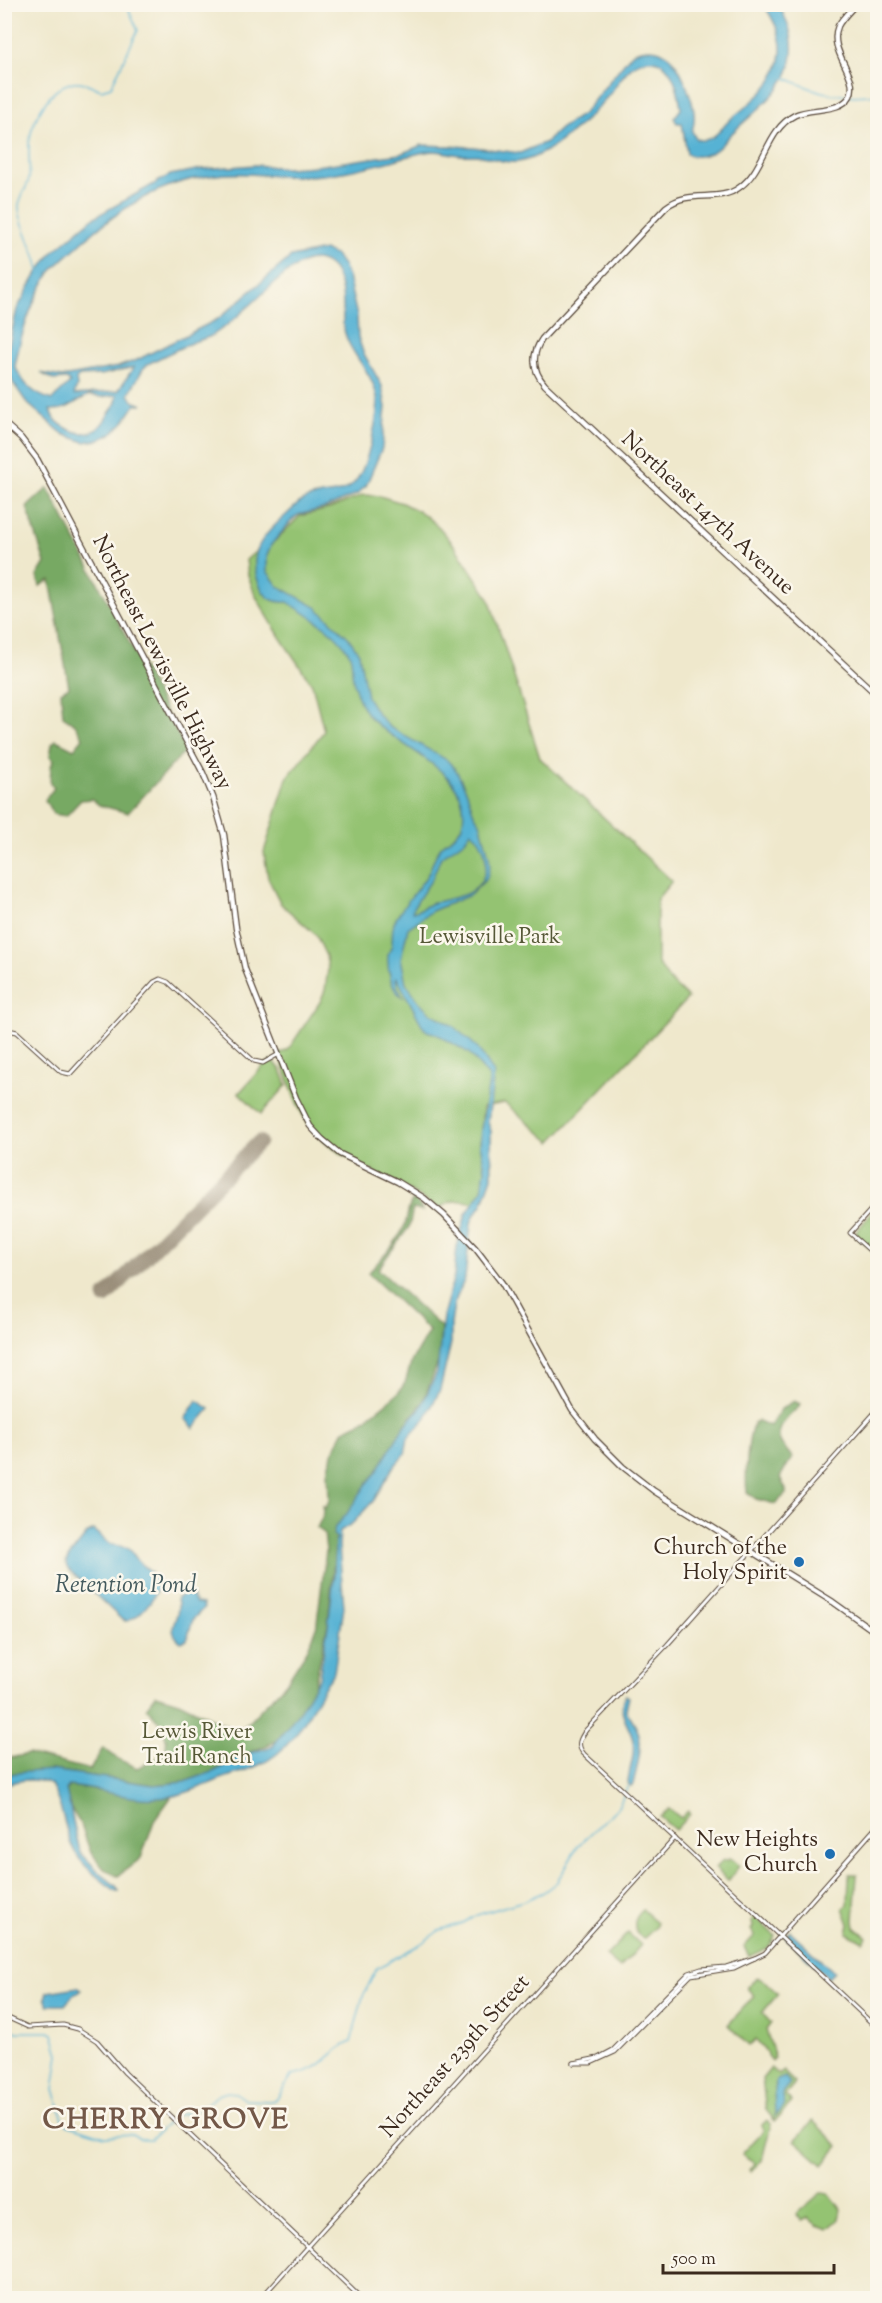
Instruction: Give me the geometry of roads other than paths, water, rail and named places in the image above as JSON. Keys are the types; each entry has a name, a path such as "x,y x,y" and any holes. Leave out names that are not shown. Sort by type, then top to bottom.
{"main road":[{"name":"Northeast 147th Avenue","path":"856,4 839,24 836,34 836,46 852,88 846,102 837,106 802,112 786,120 774,135 748,179 739,188 727,194 682,197 668,204 537,346 534,365 537,375 545,385 878,696"},
{"name":"Northeast Lewisville Highway","path":"4,423 25,442 40,465 207,782 224,835 243,959 252,988 304,1117 322,1139 345,1157 414,1191 438,1209 458,1229 502,1283 566,1402 595,1439 623,1467 648,1486 841,1607 878,1634"}],"street":[{"path":"4,1034 12,1031 19,1034 61,1072 67,1074 73,1072 158,979 168,982 250,1058 261,1064 279,1054"},
{"path":"878,1202 850,1233 878,1258"},
{"path":"878,1409 656,1657 586,1730 580,1738 579,1746 584,1754 878,2029"},
{"path":"757,1958 726,1967 701,1969 689,1973 613,2050 598,2058 574,2063 591,2063 615,2052 691,1974 727,1970 757,1958 768,1951 807,1908 820,1888 878,1825"},
{"name":"Northeast 239th Street","path":"261,2298 675,1838"},
{"path":"4,2016 28,2027 73,2026 97,2041 117,2064 361,2298"}],"water":[{"path":"764,5 778,5 786,19 792,42 790,66 773,95 718,148 708,154 697,156 687,154 682,123 677,123 674,118 681,109 674,79 663,64 655,60 645,60 634,65 623,75 600,106 579,126 555,145 530,159 504,162 479,155 433,151 355,170 314,176 221,174 190,179 156,191 125,208 57,265 43,284 28,318 15,366 29,388 52,400 70,383 67,379 53,380 41,373 62,377 118,367 137,360 218,319 291,257 324,250 335,255 343,265 348,277 357,316 358,337 363,352 382,386 386,407 382,448 366,486 357,494 326,508 298,515 293,519 271,545 267,555 267,571 278,586 316,607 348,637 359,653 367,697 389,727 447,760 456,770 467,792 474,814 480,822 490,865 487,878 470,895 432,911 408,928 401,958 406,983 420,1003 431,1013 452,1025 477,1047 494,1073 488,1122 491,1131 492,1177 482,1205 471,1223 465,1278 454,1304 451,1343 440,1390 425,1419 408,1438 405,1454 392,1469 374,1500 353,1523 340,1531 344,1607 334,1672 298,1731 281,1751 271,1759 248,1770 174,1796 148,1798 79,1787 68,1786 66,1789 80,1852 116,1886 119,1891 116,1891 93,1873 75,1852 51,1785 28,1780 5,1785 5,1776 51,1770 154,1785 184,1782 215,1771 243,1755 273,1746 300,1710 319,1678 334,1575 337,1538 333,1535 335,1527 376,1473 403,1428 421,1407 437,1372 443,1316 454,1276 457,1246 466,1214 482,1190 485,1169 480,1145 489,1077 469,1053 423,1027 396,976 397,986 403,997 395,990 388,967 388,954 392,945 395,921 426,877 440,848 462,826 462,803 455,787 443,772 392,736 365,711 355,688 352,661 345,646 322,625 288,602 275,601 268,597 256,575 256,555 263,538 303,500 336,493 353,484 363,469 372,438 377,410 376,393 368,373 346,337 343,297 334,271 321,261 304,262 287,273 216,333 148,364 129,394 133,401 143,405 135,405 123,423 111,434 99,440 84,442 63,434 27,403 13,383 5,362 17,309 52,253 93,218 170,175 202,169 256,165 287,168 316,166 400,154 422,145 473,147 520,153 546,142 561,128 583,114 632,53 643,49 661,51 675,63 693,105 692,131 696,139 707,140 757,97 776,72 780,62 780,39","holes":["134,367 118,391 74,395 77,386 76,379 80,376 101,375","117,395 114,406 97,429 81,433 68,429 56,421 50,410 67,407 85,397","471,831 482,844 485,853 485,870 477,886 466,894 433,903 412,912 432,879 441,857 465,840"]},
{"path":"197,1400 210,1409 194,1428 185,1419"},
{"name":"Retention Pond","path":"93,1530 110,1544 129,1548 138,1561 159,1580 152,1599 130,1620 125,1621 120,1618 67,1568 68,1558 87,1534"},
{"path":"186,1593 191,1594 196,1603 203,1604 204,1608 193,1619 187,1640 181,1642 173,1629 178,1607 177,1598"},
{"path":"626,1695 629,1697 626,1710 639,1733 640,1740 638,1763 631,1786 628,1784 628,1779 634,1747 622,1707"},
{"path":"790,1931 834,1972 828,1978 786,1938"},
{"path":"78,1987 80,1992 73,1995 65,2005 48,2005 45,1998 47,1992"},
{"path":"785,2077 790,2083 782,2093 785,2104 775,2116 774,2088 777,2080"}],"waterway":[{"path":"39,272 19,212 19,205 29,179 29,142 32,129 49,97 62,86 78,82 101,90 111,87 138,30 126,4"},
{"path":"784,77 818,91 853,96 878,94"},
{"path":"4,2026 17,2032 53,2034 59,2054 54,2089 63,2119 67,2124 105,2136 132,2134 140,2139 151,2139 176,2115 193,2113 218,2095 227,2092 236,2093 246,2100 271,2101 277,2099 292,2075 312,2069 342,2046 351,2042 363,1996 377,1968 419,1945 440,1930 544,1892 557,1882 578,1846 618,1807 628,1786"}],"place":[{"name":"Church of the Holy Spirit","path":"799,1562"},
{"name":"New Heights Church","path":"830,1854"}],"district":[{"name":"CHERRY GROVE","path":"166,2121"}],"park label":[{"name":"Lewisville Park","path":"490,938"},
{"name":"Lewis River Trail Ranch","path":"197,1746"}]}
